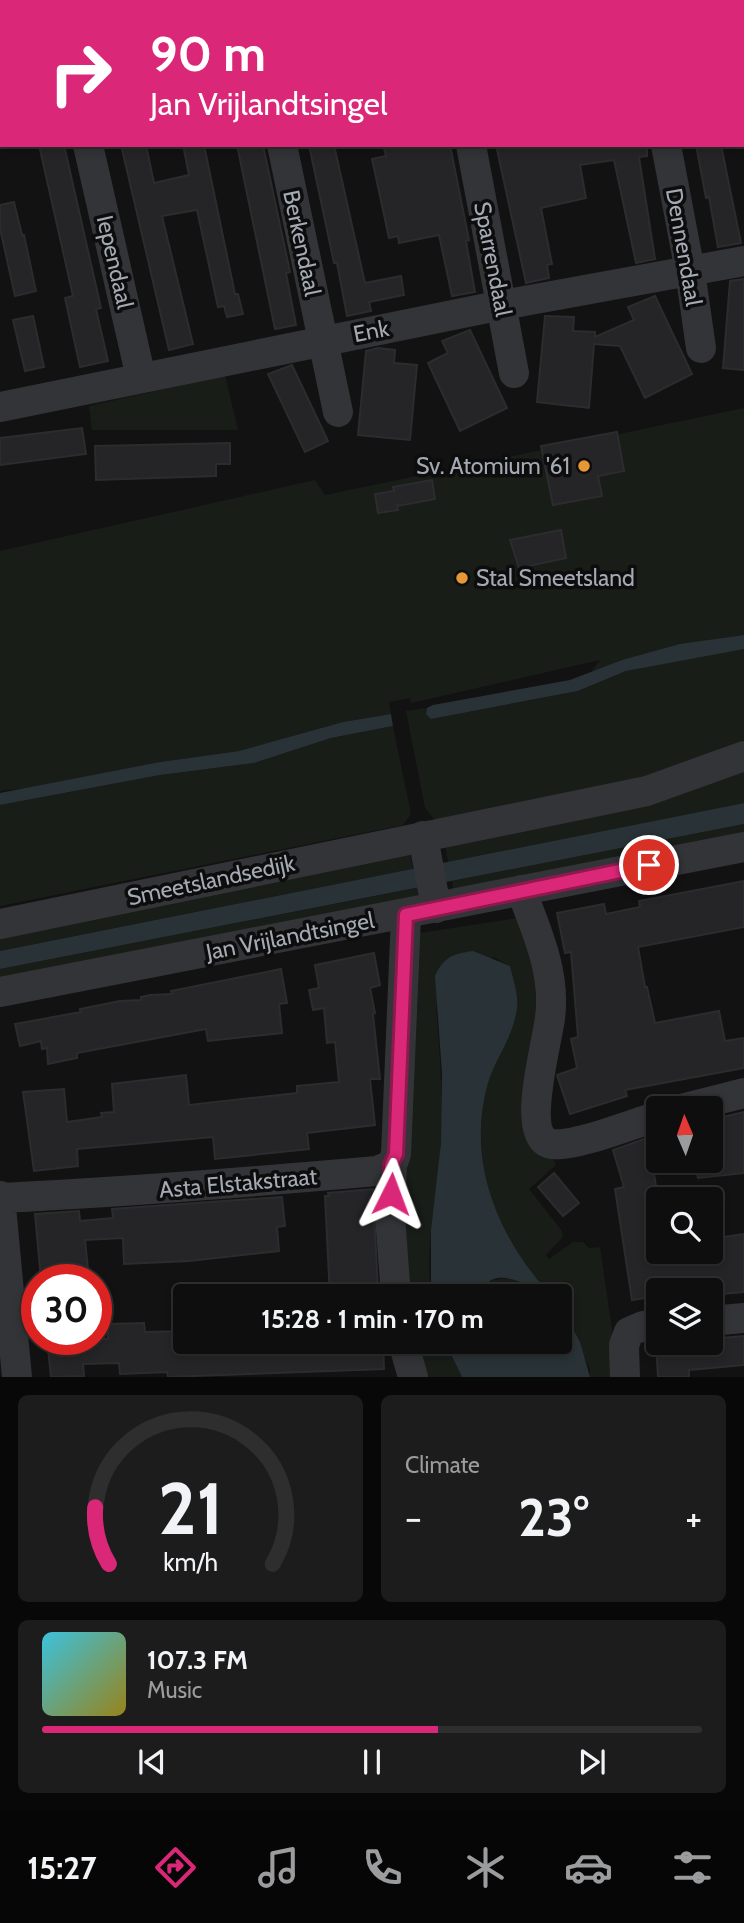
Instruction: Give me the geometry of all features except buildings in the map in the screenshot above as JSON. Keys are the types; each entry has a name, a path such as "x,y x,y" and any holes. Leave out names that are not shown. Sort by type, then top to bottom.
{"street":[{"name":"Iependaal","path":"88,147 141,378"},
{"name":"Berkendaal","path":"282,147 323,341"},
{"name":"Sparrendaal","path":"471,147 514,373"},
{"name":"Dennendaal","path":"666,147 690,271 701,348"},
{"name":"Enk","path":"0,407 502,305 744,261"},
{"path":"323,341 338,412"},
{"name":"Smeetslandsedijk","path":"0,924 424,844 647,791 744,756"},
{"path":"424,844 435,902"},
{"name":"Jan Vrijlandtsingel","path":"0,992 406,915 435,902 521,890 744,848"},
{"path":"521,890 543,948 552,986 551,1018 541,1068 535,1123 543,1141 553,1145 576,1142 646,1120"},
{"path":"395,1284 390,1216 391,1165 396,1154 406,915"},
{"path":"723,1098 744,1093"},
{"name":"Asta Elstakstraat","path":"0,1197 141,1191 377,1171 391,1165"},
{"path":"0,1197 17,1377"},
{"path":"723,1320 744,1318"},
{"path":"625,1377 624,1345 629,1332 646,1326"},
{"path":"406,1354 413,1377"}],"shaded area":[{"path":"225,375 238,430 92,430 89,406"},
{"path":"744,408 744,635 666,649 591,672 600,660 411,703 410,698 389,702 391,714 343,722 239,751 160,762 34,788 0,791 0,551 315,480 325,495"},
{"path":"744,635 744,649 626,671 578,691 431,719 426,714 427,708 433,705 570,680 622,660 680,644"},
{"path":"744,649 744,740 662,775 435,820 425,808 406,711 427,708 426,714 431,719 579,691 626,671"},
{"path":"391,714 393,726 331,738 254,763 160,775 0,805 0,793 160,762 239,751 343,722"},
{"path":"393,726 411,814 403,825 0,906 0,805 160,775 254,763 331,738"},
{"path":"744,771 744,803 448,862 445,845"},
{"path":"744,803 744,824 0,969 0,951"},
{"path":"744,824 744,839 454,895 452,881"},
{"path":"410,853 413,869 0,951 0,933"},
{"path":"417,888 419,902 0,984 0,969"},
{"path":"518,918 539,961 548,1149 556,1165 529,1189 562,1231 563,1237 546,1255 549,1259 573,1242 583,1242 589,1248 600,1247 619,1377 590,1377 590,1370 572,1330 572,1284 541,1284 514,1245 490,1195 481,1140 482,1112 488,1083 509,1037 517,1003 510,966 493,957 436,1007 442,1124 430,1239 431,1284 405,1284 398,1211 413,934"},
{"path":"473,951 510,966 517,1003 515,1018 488,1083 482,1112 481,1140 490,1194 514,1245 541,1284 524,1284 498,1278 488,1284 431,1284 431,1230 441,1143 442,1073 435,976 449,958"},
{"path":"499,1279 525,1284 489,1284 492,1280"},
{"path":"572,1328 580,1342 590,1377 462,1377 451,1354 572,1354"},
{"path":"418,1354 451,1354 462,1377 425,1377"}],"place":[{"name":"Sv. Atomium '61","path":"584,466"},
{"name":"Stal Smeetsland","path":"462,578"}],"route":[{"path":"391,1194 391,1165 396,1154 406,915 649,865"}]}
